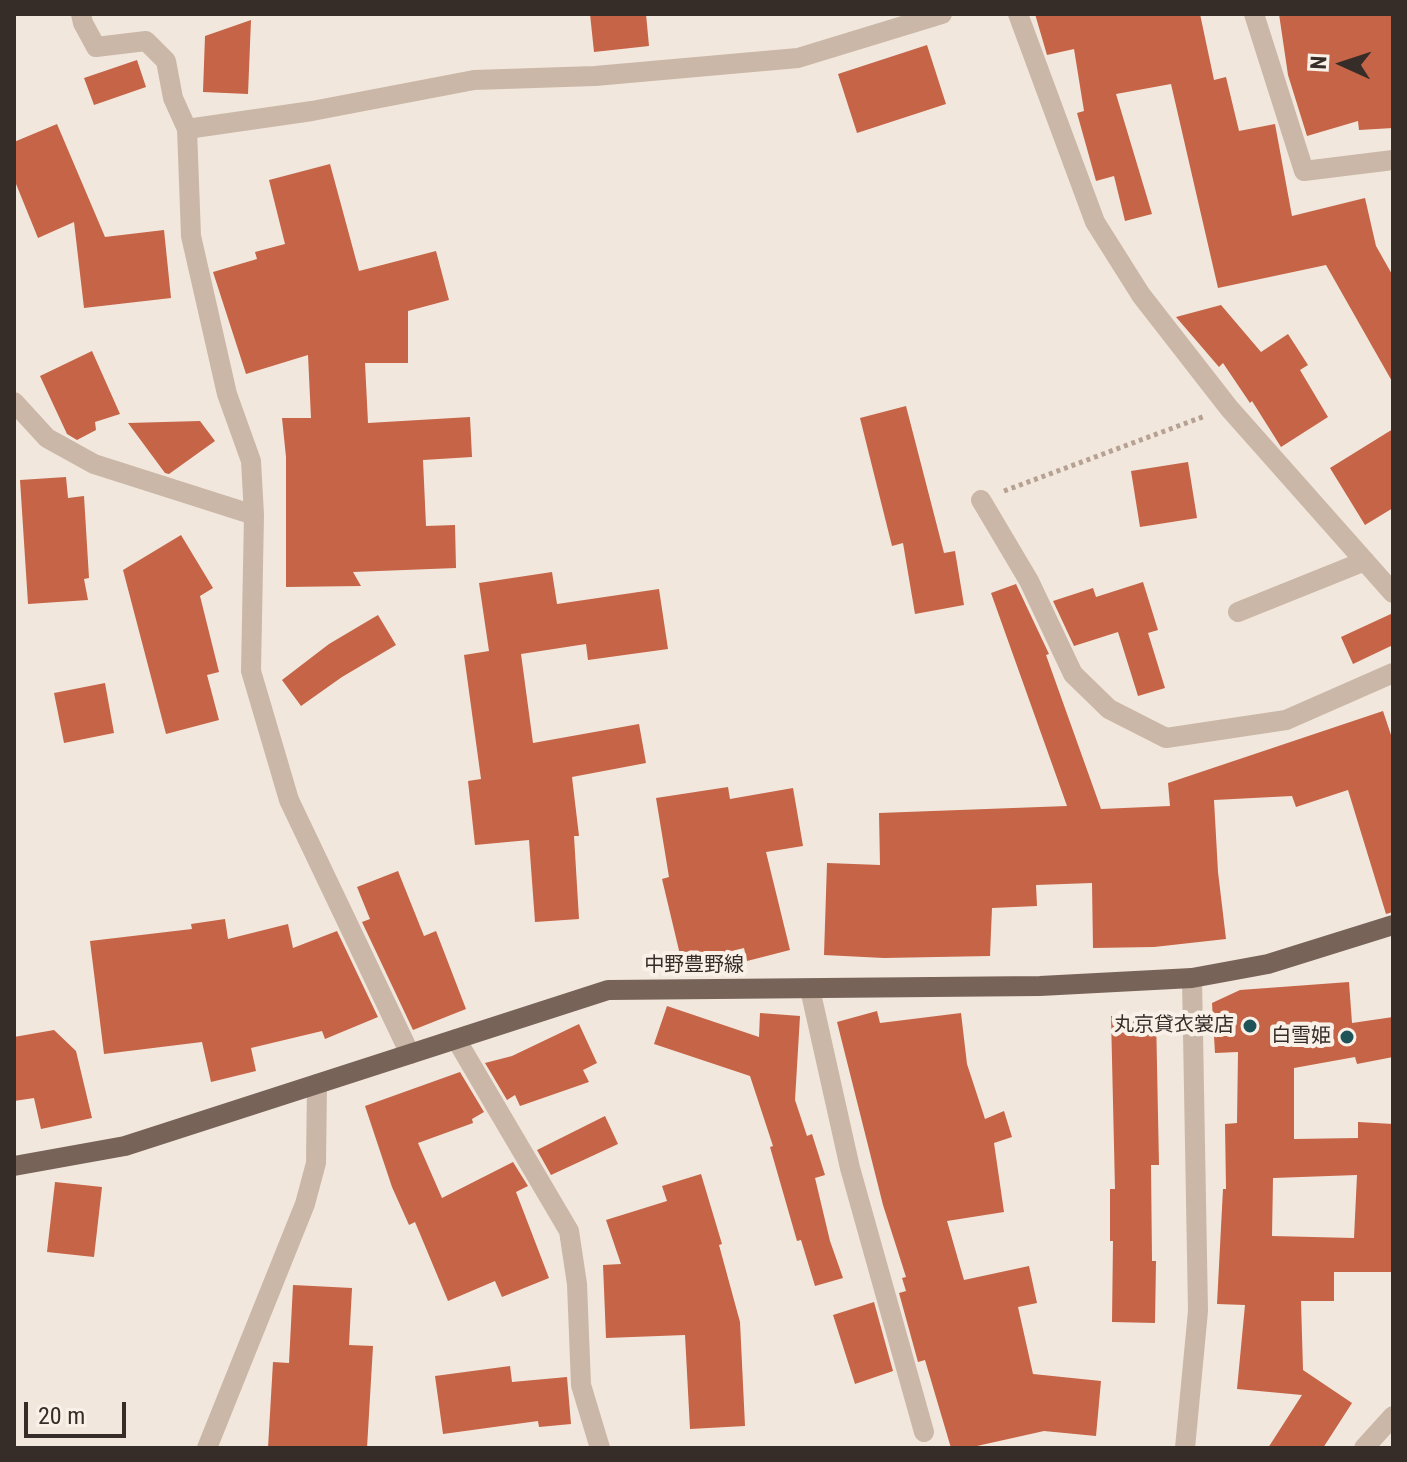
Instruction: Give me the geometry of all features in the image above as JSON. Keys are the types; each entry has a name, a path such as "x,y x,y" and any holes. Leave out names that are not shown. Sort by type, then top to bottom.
{"main road":[{"name":"中野豊野線","path":"14,1166 125,1146 608,990 1040,986 1192,978 1268,964 1393,925"}],"street":[{"path":"81,14 96,47 146,41 166,61 173,98 187,129 191,236 227,394 251,461 254,515 251,671 289,800 410,1054"},
{"path":"187,129 312,111 474,80 595,76 798,58 942,14"},
{"path":"1018,14 1095,222 1141,295 1229,408 1393,593"},
{"path":"1254,14 1304,171 1393,160"},
{"path":"14,402 47,438 94,464 254,515"},
{"path":"981,500 1029,581 1073,674 1109,709 1166,738 1286,720 1393,673"},
{"path":"1238,612 1365,561"},
{"path":"1185,1448 1198,1311 1192,978"},
{"path":"810,989 850,1168 924,1432"},
{"path":"456,1039 569,1231 577,1284 581,1385 600,1448"},
{"path":"207,1448 305,1204 316,1163 317,1084"},
{"path":"1364,1448 1393,1416"}],"path":[{"path":"981,500 1229,408"}],"building":[{"path":"590,14 646,14 649,46 594,52"},
{"path":"1035,14 1200,14 1214,80 1226,77 1239,131 1275,124 1292,216 1365,198 1376,246 1393,276 1393,383 1326,265 1218,288 1171,84 1116,94 1152,214 1125,221 1114,176 1096,181 1077,113 1084,111 1074,49 1047,55"},
{"path":"1279,14 1393,14 1393,128 1359,130 1358,121 1307,136 1288,75"},
{"path":"251,20 248,94 203,92 205,36"},
{"path":"927,45 946,104 857,133 838,74"},
{"path":"137,60 146,87 94,105 84,78"},
{"path":"57,124 105,237 164,230 171,298 84,308 74,222 38,238 14,179 14,142"},
{"path":"330,164 359,271 436,251 449,300 408,311 408,363 365,363 368,423 470,417 472,457 423,460 426,526 455,525 456,568 353,572 361,586 286,587 286,457 282,418 311,418 308,355 246,374 213,272 257,259 255,252 285,244 269,180"},
{"path":"1221,305 1261,352 1288,334 1308,365 1300,370 1328,417 1281,447 1223,363 1219,367 1176,317"},
{"path":"92,351 120,414 95,422 96,430 77,440 67,434 40,376"},
{"path":"906,406 944,553 955,551 964,605 915,614 903,543 892,546 860,418"},
{"path":"200,421 215,441 169,474 165,473 128,423"},
{"path":"1393,429 1393,508 1365,525 1330,468"},
{"path":"1188,462 1197,518 1140,527 1131,471"},
{"path":"66,477 68,498 84,496 89,578 84,579 88,600 28,604 20,480"},
{"path":"181,535 213,588 200,596 219,672 207,675 219,720 166,734 123,570"},
{"path":"552,572 557,604 659,589 668,649 588,660 586,644 521,654 533,743 639,724 646,763 572,777 579,836 574,836 579,919 535,922 529,840 475,845 468,781 481,779 464,655 489,651 479,583"},
{"path":"1143,582 1158,630 1148,633 1165,688 1138,696 1118,632 1074,646 1053,601 1093,588 1096,597"},
{"path":"1016,584 1049,654 1046,655 1101,809 1170,806 1168,783 1383,711 1393,741 1393,912 1386,914 1348,790 1296,807 1292,796 1214,800 1226,939 1154,947 1093,948 1092,883 1036,885 1037,906 992,908 990,956 884,958 824,955 827,863 880,865 879,813 1067,806 991,593"},
{"path":"1393,613 1393,645 1353,664 1341,637"},
{"path":"378,615 396,645 301,706 282,680 329,644"},
{"path":"105,683 114,733 64,743 54,693"},
{"path":"728,787 730,799 793,788 803,846 766,852 790,950 747,961 744,948 682,963 662,879 669,877 656,798"},
{"path":"398,871 424,936 436,931 466,1009 413,1030 362,922 370,919 357,887"},
{"path":"225,919 228,939 288,924 293,948 337,931 378,1017 325,1039 322,1031 251,1048 256,1071 211,1082 202,1042 104,1054 90,941 192,929 191,924"},
{"path":"1349,982 1352,1023 1393,1017 1393,1057 1357,1064 1355,1057 1294,1068 1294,1139 1358,1138 1358,1122 1393,1124 1393,1272 1334,1272 1334,1301 1301,1301 1303,1370 1352,1403 1323,1448 1268,1448 1302,1395 1237,1389 1245,1305 1217,1304 1223,1189 1226,1189 1225,1124 1237,1123 1238,1052 1215,1053 1212,1003 1240,990","holes":["1357,1175 1354,1238 1272,1236 1273,1178"]},
{"path":"667,1006 759,1037 760,1013 800,1016 795,1100 807,1136 812,1134 825,1175 815,1178 830,1241 843,1278 815,1286 801,1240 797,1241 770,1147 773,1146 750,1076 654,1044"},
{"path":"877,1011 880,1023 961,1013 967,1064 985,1119 1004,1111 1012,1137 994,1143 1004,1212 947,1221 964,1280 1029,1266 1037,1303 1018,1307 1033,1374 1101,1381 1096,1436 1044,1431 968,1448 951,1448 925,1360 918,1362 899,1293 906,1291 902,1278 906,1277 883,1205 837,1022"},
{"path":"1156,1015 1159,1165 1151,1165 1152,1261 1156,1261 1155,1323 1112,1322 1110,1189 1115,1189 1111,1016"},
{"path":"579,1024 597,1063 583,1070 589,1082 520,1106 515,1095 507,1100 485,1063 512,1056"},
{"path":"54,1030 76,1051 92,1118 41,1129 34,1098 14,1101 14,1037"},
{"path":"460,1072 484,1112 472,1119 473,1123 418,1143 442,1198 513,1162 528,1186 516,1192 549,1278 502,1297 495,1281 448,1301 415,1222 409,1225 392,1187 365,1106"},
{"path":"605,1116 618,1144 551,1175 537,1150"},
{"path":"701,1174 722,1244 719,1245 740,1322 745,1426 690,1429 685,1335 606,1338 603,1265 621,1264 606,1220 667,1201 662,1186"},
{"path":"55,1182 102,1187 94,1257 47,1252"},
{"path":"293,1285 352,1288 349,1345 373,1346 367,1448 268,1448 273,1362 289,1363"},
{"path":"874,1302 893,1371 855,1384 833,1315"},
{"path":"510,1366 512,1382 567,1377 571,1424 539,1427 538,1421 443,1434 435,1376"}],"place":[{"name":"丸京貸衣裳店","path":"1250,1026"},
{"name":"白雪姫","path":"1347,1037"}]}
